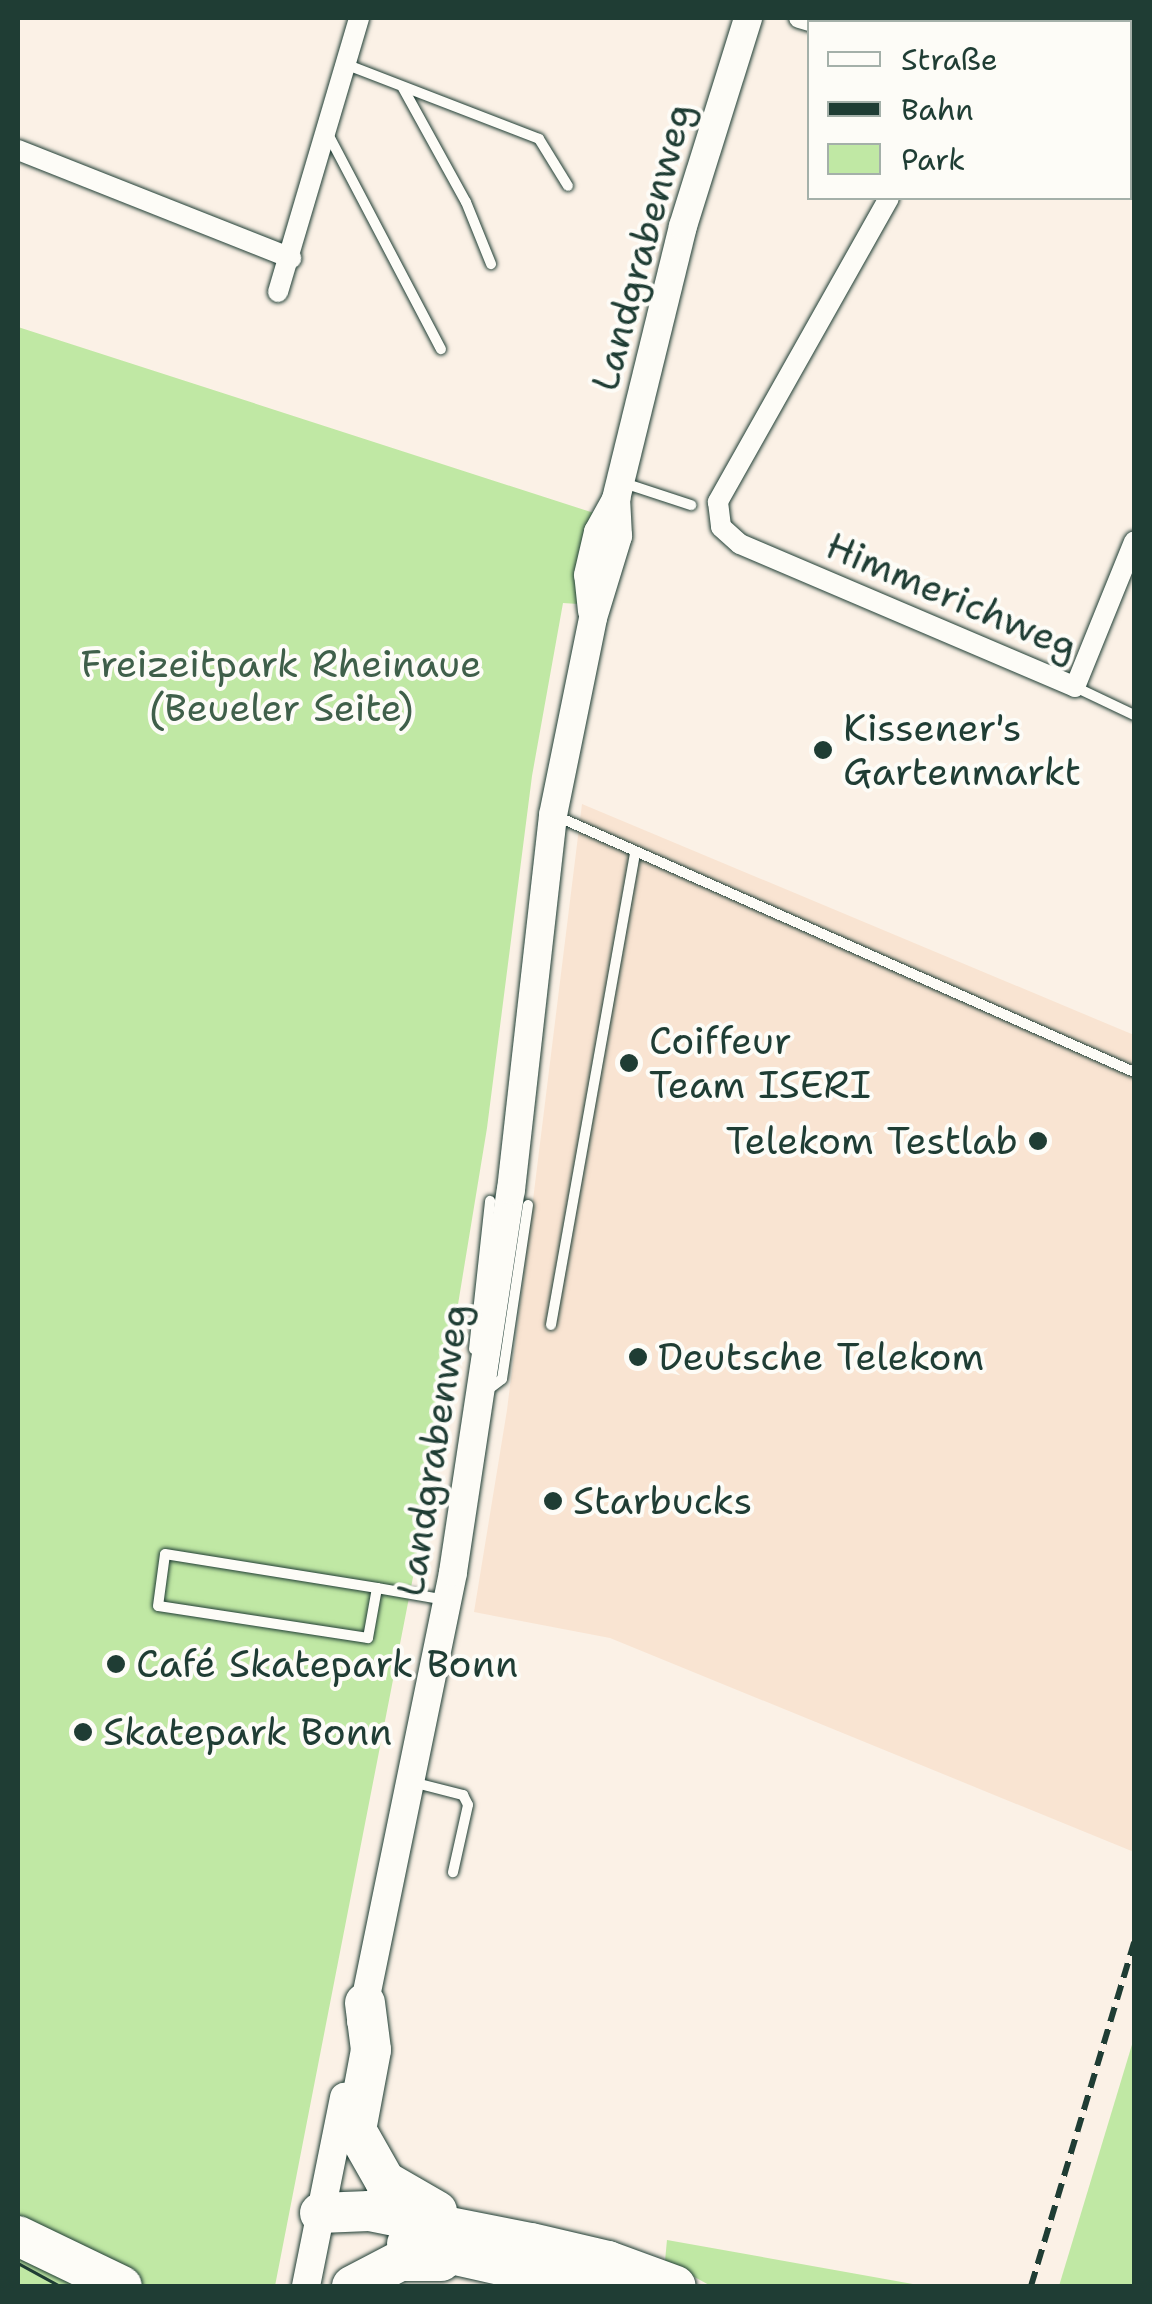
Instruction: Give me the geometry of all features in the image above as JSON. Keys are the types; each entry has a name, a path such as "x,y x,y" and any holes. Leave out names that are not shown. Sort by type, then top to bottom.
{"highway":[{"path":"365,2003 371,2050 356,2130 368,2155 405,2197 530,2243"},
{"path":"320,2212 369,2211 530,2243 608,2260 676,2286"},
{"path":"320,2212 350,2232 594,2286"},
{"path":"18,2236 122,2286"},
{"path":"352,2286 400,2260 497,2266"}],"street":[{"path":"278,292 359,18"},
{"name":"Landgrabenweg","path":"306,2286 447,1600 482,1394 553,815 593,618 618,536 618,490 683,226 748,18"},
{"path":"18,150 290,258"},
{"name":"Himmerichweg","path":"888,200 718,502 721,527 740,544 1075,687"},
{"path":"1075,687 1134,542"}],"lane":[{"path":"346,64 539,139 568,186"},
{"path":"403,88 466,202 491,264"},
{"path":"327,132 441,349"},
{"path":"618,490 691,504"},
{"name":"Himmerichweg","path":"1075,687 1134,715"},
{"path":"553,815 1134,1072"},
{"path":"551,1325 635,852"},
{"path":"490,1200 471,1374 482,1394 502,1379 528,1205"},
{"path":"377,1588 368,1638 158,1606 165,1554 377,1588 447,1600"},
{"path":"411,1782 463,1795 468,1806 453,1872"}],"shaded area":[{"path":"582,804 1134,1035 1134,1852 610,1638 474,1612 507,1410"}],"green space":[{"name":"Freizeitpark Rheinaue (Beueler Seite)","path":"18,327 597,514 578,604 563,603 532,776 487,1128 414,1572 275,2286 18,2286"},
{"path":"1134,2038 1134,2286 1059,2286"},
{"path":"667,2240 924,2286 711,2286 665,2261"}],"tram line":[{"path":"18,2263 60,2286"}],"railway":[{"path":"1031,2286 1134,1942"}],"place":[{"name":"Kissener's Gartenmarkt","path":"823,750"},
{"name":"Coiffeur Team ISERI","path":"629,1063"},
{"name":"Telekom Testlab","path":"1038,1141"},
{"name":"Deutsche Telekom","path":"638,1357"},
{"name":"Starbucks","path":"553,1501"},
{"name":"Café Skatepark Bonn","path":"116,1664"},
{"name":"Skatepark Bonn","path":"83,1732"}]}
